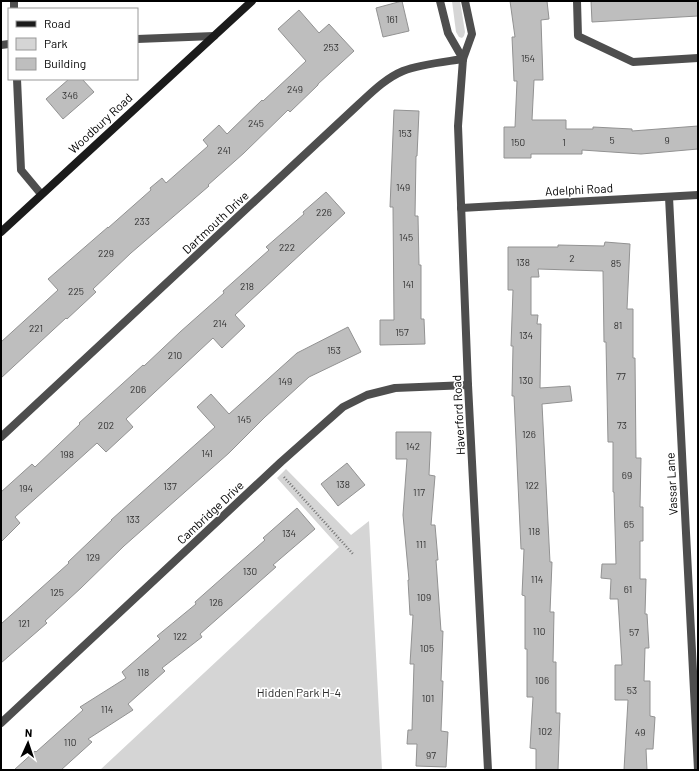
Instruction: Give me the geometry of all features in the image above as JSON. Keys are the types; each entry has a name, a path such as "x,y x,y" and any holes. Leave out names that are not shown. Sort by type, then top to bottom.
{"main road":[{"name":"Woodbury Road","path":"1,232 252,1"}],"street":[{"path":"440,1 448,33 463,59"},
{"name":"Haverford Road","path":"465,1 472,34 463,59 458,126 468,385 488,770"},
{"path":"577,1 578,36 633,62 698,58"},
{"path":"138,39 214,36"},
{"name":"Dartmouth Drive","path":"1,437 386,80 403,71 433,63 463,59"},
{"path":"17,80 22,170 41,194"},
{"name":"Adelphi Road","path":"461,208 698,195"},
{"name":"Vassar Lane","path":"669,196 698,770"},
{"name":"Cambridge Drive","path":"1,723 275,467 343,407 367,395 394,388 468,385"}],"path":[{"path":"275,467 353,554"}],"green space":[{"path":"452,1 460,1 465,32 462,38 459,37 456,32"},
{"name":"Hidden Park H-4","path":"286,469 351,535 369,521 382,770 100,770 339,547 277,478"}],"building":[{"path":"402,1 409,31 383,37 376,8"},
{"path":"510,1 547,1 549,19 541,20 543,80 534,80 532,120 566,120 566,129 593,129 593,127 632,129 632,131 698,126 698,149 641,154 582,150 582,154 531,154 531,158 504,158 504,127 515,127 517,81 514,81 512,37 515,37"},
{"path":"591,1 698,1 698,16 592,22"},
{"path":"299,10 319,33 329,24 354,51 290,112 288,110 244,153 208,185 209,186 131,253 93,289 96,292 1,378 1,342 58,290 48,279 151,190 150,188 162,178 166,183 208,146 203,140 219,125 227,134 262,100 263,101 306,61 278,29"},
{"path":"68,80 83,80 94,92 63,119 46,99"},
{"path":"394,110 419,111 416,156 415,216 418,216 419,265 421,265 421,319 424,319 425,344 380,345 380,320 394,320 393,207 390,207"},
{"path":"326,192 345,213 235,315 245,326 222,348 213,338 126,419 133,427 106,452 97,443 15,517 20,523 1,542 1,492 32,464 35,467 80,424 79,423 224,293 223,291 269,250 266,247 304,214 303,212"},
{"path":"605,242 630,244 627,309 633,309 636,458 641,458 640,507 643,507 643,541 640,541 640,579 646,579 645,614 647,614 649,648 645,648 644,681 650,681 650,716 655,717 653,749 646,749 647,770 624,770 628,700 615,700 615,665 622,665 618,599 610,599 611,579 601,578 602,564 616,564 613,492 613,442 608,442 603,271 538,269 539,277 531,277 531,315 538,315 537,324 541,324 540,388 570,386 572,401 542,404 550,562 552,562 550,612 554,612 553,662 556,662 556,713 560,713 558,770 536,770 536,749 530,748 533,697 527,697 525,596 522,595 524,549 521,549 514,396 512,396 513,346 511,346 513,290 508,290 508,247 558,247 558,245 604,246"},
{"path":"348,327 361,352 309,377 265,417 229,453 124,546 45,621 47,623 1,663 1,624 69,563 68,562 111,520 215,427 197,407 211,394 229,414 297,353"},
{"path":"396,432 431,432 429,475 435,476 431,525 435,525 441,631 443,631 441,731 448,732 446,767 416,766 417,744 407,744 408,730 412,730 414,664 410,664 413,615 410,615 409,580 403,515 407,459 396,459"},
{"path":"347,463 365,485 338,506 321,484"},
{"path":"297,508 315,529 273,565 276,567 200,634 202,637 162,668 165,671 128,704 133,710 88,739 92,742 61,770 14,770 83,710 80,707 126,678 122,672 160,639 157,636 196,604 195,602 265,540 263,538"}]}
